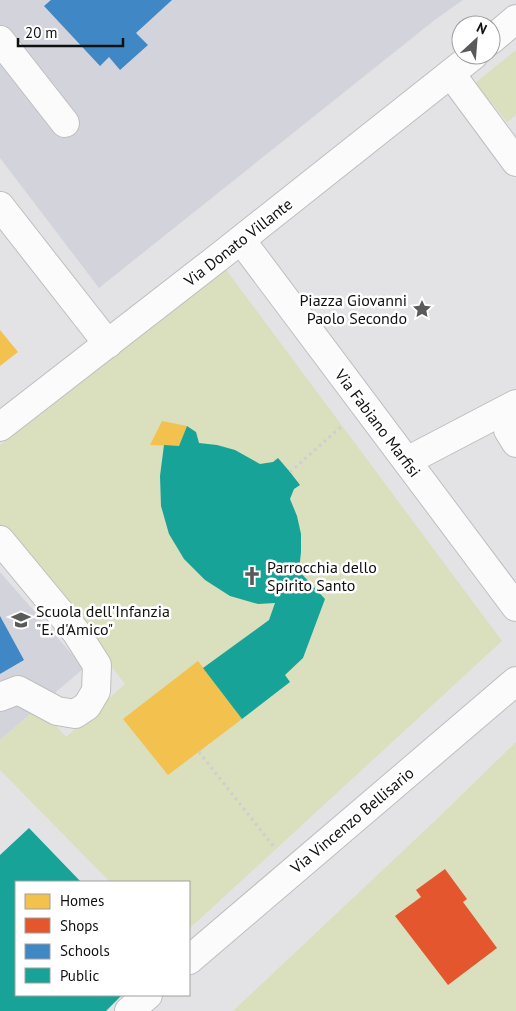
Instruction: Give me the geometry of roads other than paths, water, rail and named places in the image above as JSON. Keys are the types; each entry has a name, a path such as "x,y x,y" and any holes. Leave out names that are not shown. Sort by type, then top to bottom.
{"street":[{"path":"501,32 516,19"},
{"path":"0,40 65,123"},
{"name":"Via Donato Villante","path":"0,427 462,65"},
{"path":"451,74 516,162"},
{"path":"0,206 108,344"},
{"name":"Via Fabiano Marfisi","path":"241,240 516,607"},
{"path":"407,461 516,404"},
{"path":"0,540 76,632 97,665 96,691 87,706 75,714 57,711 18,690 0,697"},
{"name":"Via Vincenzo Bellisario","path":"190,959 516,681"},
{"path":"129,1011 147,996"}],"place":[{"name":"Piazza Giovanni Paolo Secondo","path":"422,309"},
{"name":"Parrocchia dello Spirito Santo","path":"252,576"},
{"name":"Scuola dell'Infanzia \"E. d'Amico\"","path":"21,620"}]}
